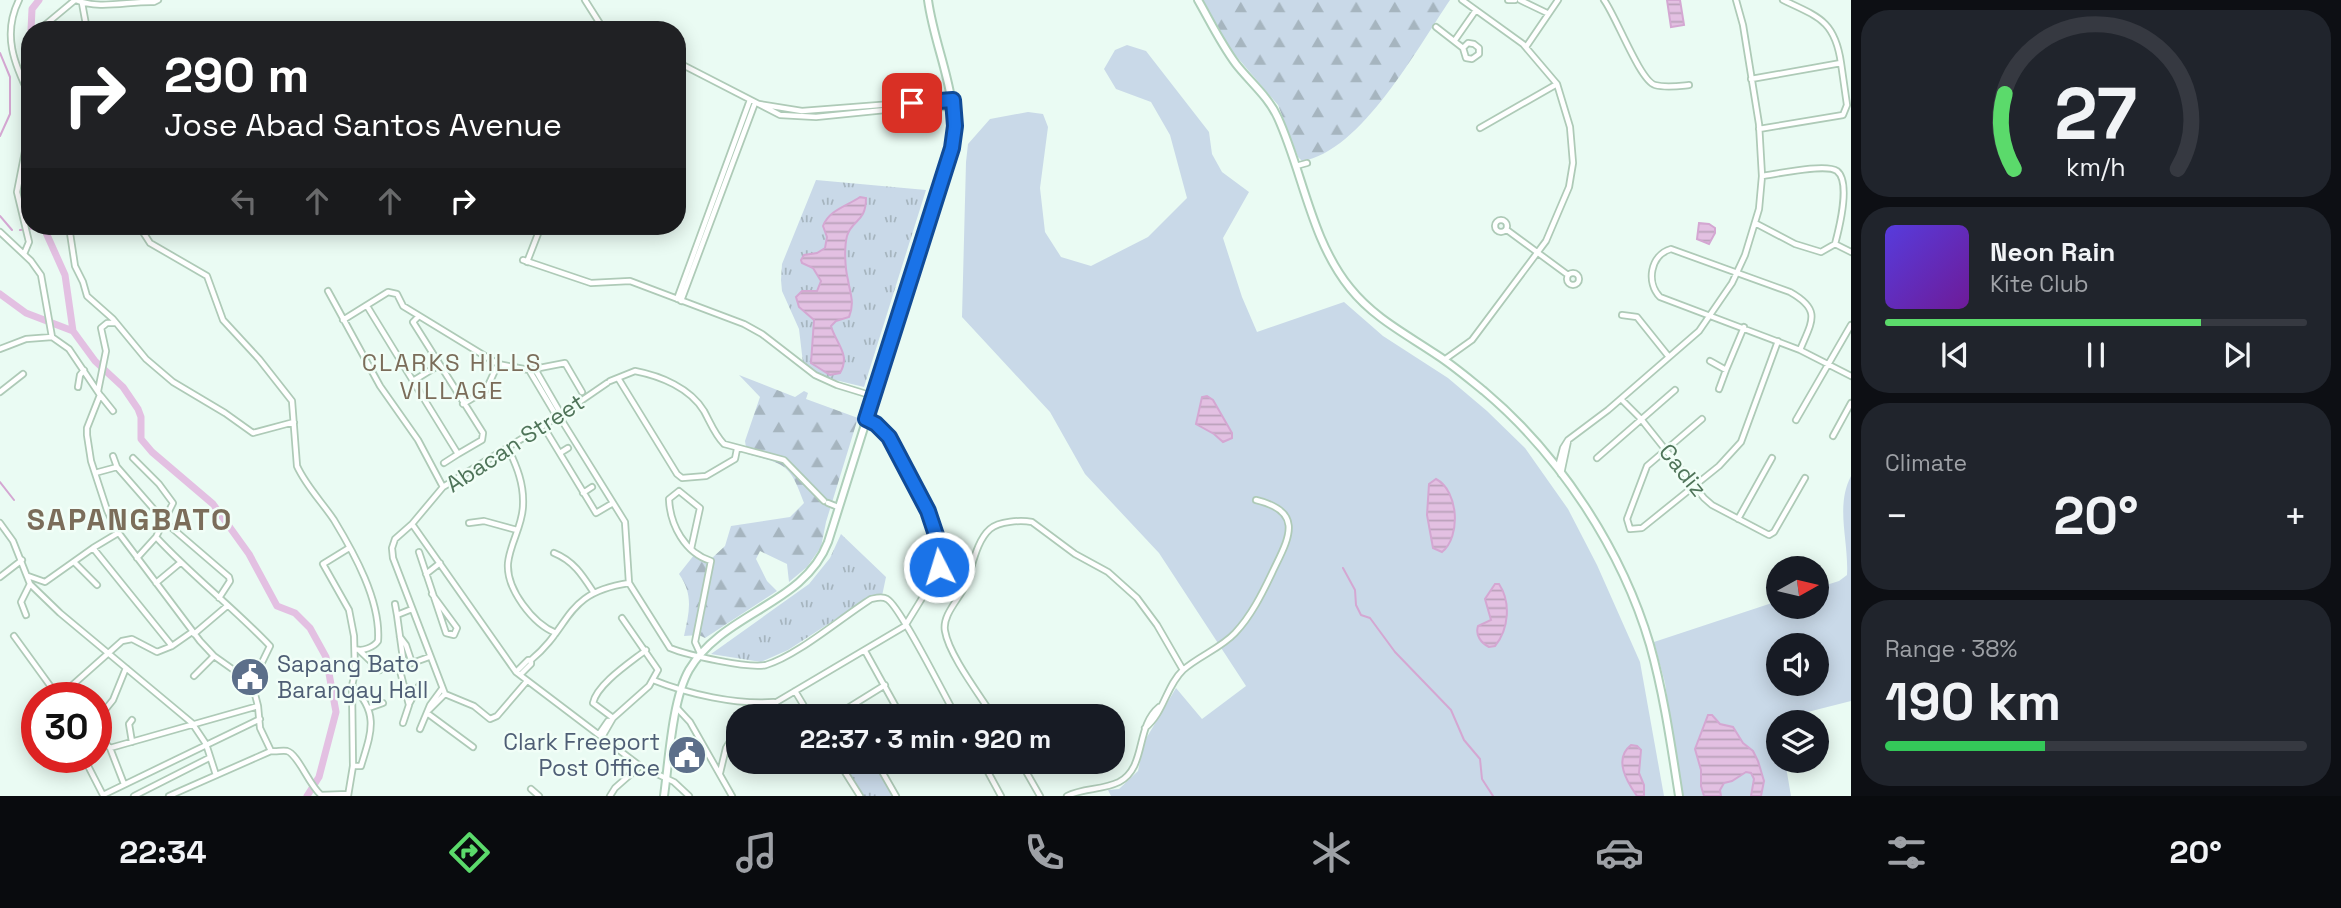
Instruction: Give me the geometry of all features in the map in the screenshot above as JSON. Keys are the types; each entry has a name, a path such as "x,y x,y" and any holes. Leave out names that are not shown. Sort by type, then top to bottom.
{"main road":[{"path":"664,796 680,691 699,655 719,634 793,588 824,552 952,148 954,104 928,0"},
{"path":"1198,0 1234,61 1274,109 1323,243 1343,279 1381,320 1444,360 1513,417 1559,472 1604,537 1643,625 1665,709 1679,796"}],"street":[{"path":"19,0 11,20 10,51 21,76"},
{"path":"50,21 76,0 82,3 128,3 158,0"},
{"path":"585,0 598,21"},
{"path":"1444,360 1472,340 1546,241 1569,187 1573,163 1570,127 1557,85 1526,47 1462,0"},
{"path":"1508,0 1518,0 1547,13"},
{"path":"1526,47 1558,0"},
{"path":"1604,0 1649,82 1661,86 1689,85"},
{"path":"1559,472 1563,447 1568,440 1621,399 1699,331 1737,273 1755,223 1762,176 1759,130 1743,25 1736,0"},
{"path":"1759,130 1843,115 1847,105 1838,42 1833,32 1818,19 1783,0"},
{"path":"82,3 85,21"},
{"path":"1455,40 1476,9"},
{"path":"1436,27 1464,48"},
{"path":"1751,79 1841,64"},
{"path":"686,67 769,111 794,117 827,117 905,106"},
{"path":"1480,128 1557,85"},
{"path":"679,300 755,102"},
{"path":"913,105 954,104"},
{"path":"1296,166 1307,163"},
{"path":"1762,176 1826,168 1837,171 1844,180 1844,193 1835,244"},
{"path":"21,176 17,192 21,214"},
{"path":"1755,223 1810,251 1821,252 1835,244"},
{"path":"1507,230 1568,275"},
{"path":"1,234 24,254 41,275 52,336"},
{"path":"24,254 28,245 26,235"},
{"path":"70,235 75,266 87,296 146,359 173,382 229,415 253,433 294,422"},
{"path":"143,235 150,243 207,276 223,320 259,359 292,401 299,471 333,520 373,596 379,641 375,645 357,650"},
{"path":"537,235 525,261 591,283 630,281 754,328 815,375 873,396"},
{"path":"1835,244 1851,252"},
{"path":"1800,349 1811,323 1812,312 1806,301 1790,292 1671,249 1660,255 1650,279 1653,290 1660,297 1712,314 1800,349 1851,376"},
{"path":"328,291 380,386 418,440 443,487"},
{"path":"343,320 388,292 397,294 483,437 444,463"},
{"path":"368,306 458,454"},
{"path":"403,306 498,365 532,369 565,363 582,392"},
{"path":"1622,315 1639,319 1669,357"},
{"path":"413,322 419,316"},
{"path":"115,323 107,323 101,328 106,351 105,363 99,393 87,428 88,447 107,510 118,533 193,633 214,656 252,683 260,728 271,751"},
{"path":"1796,420 1851,325"},
{"path":"1719,389 1744,327"},
{"path":"0,349 26,339 52,336 69,349 113,411"},
{"path":"1702,419 1665,448 1643,472 1627,519 1630,530 1642,528 1730,456 1741,442 1778,341"},
{"path":"1710,361 1726,370"},
{"path":"413,381 439,365"},
{"path":"463,404 486,390 498,365"},
{"path":"532,369 625,522 629,583 670,648 754,666 767,664 876,598 882,597 891,602 949,704"},
{"path":"78,387 80,375 84,370"},
{"name":"Abacan Street","path":"443,692 393,558 392,548 395,539 412,524 443,487 559,416 606,383 635,370 692,394 724,444 737,449"},
{"path":"0,392 23,374"},
{"path":"618,378 681,478 706,476 735,458 737,449 784,460 826,502 838,507"},
{"path":"1597,458 1675,390"},
{"name":"Cadiz","path":"1621,399 1641,419 1712,505 1769,535 1805,478"},
{"path":"1833,436 1851,402"},
{"path":"772,704 905,626 935,577 940,558 938,541 928,511 889,437 876,424 866,419"},
{"path":"548,434 596,513 613,503"},
{"path":"508,448 520,475 523,490 522,520 508,564 512,583 518,597 536,619 555,633"},
{"path":"559,453 568,448"},
{"path":"113,456 117,467 165,522 229,577 230,581 219,598"},
{"path":"133,458 173,500 173,506 156,537 137,558"},
{"path":"1738,519 1772,458"},
{"path":"95,473 117,467"},
{"path":"583,493 592,487"},
{"path":"691,549 700,508 679,491 669,499 669,512 680,537 691,549 702,558 712,561 695,642 699,655"},
{"path":"1067,796 1113,784 1128,776 1137,762 1141,739 1150,716 1161,705 1183,670 1235,633 1264,591 1286,546 1289,530 1285,515 1278,508 1256,500"},
{"path":"469,523 484,521 517,530"},
{"path":"986,704 956,656 944,628 985,536 990,529 1002,524 1032,522 1075,554 1108,572 1148,611 1183,670"},
{"path":"412,524 518,674 640,766 680,786 689,796"},
{"path":"1,527 13,541 30,584 192,723 206,744 216,775"},
{"path":"27,575 45,582 118,533"},
{"path":"156,537 180,563 270,646 252,683"},
{"path":"93,548 172,646"},
{"path":"169,796 271,751 292,753 308,781 326,795 348,795 353,766 352,686 357,650 349,610 323,564 349,548"},
{"path":"419,552 432,594 446,633 454,635 457,628 432,594"},
{"path":"554,553 567,558 574,565 594,593"},
{"path":"0,577 22,560"},
{"path":"74,562 97,585"},
{"path":"156,583 180,563"},
{"path":"426,575 440,563"},
{"path":"518,674 528,660 548,645 572,608 594,593 629,583"},
{"path":"26,615 21,602 30,584"},
{"path":"395,604 404,666 400,675 409,705"},
{"path":"76,682 128,638 157,652 193,633 227,606"},
{"path":"397,615 412,609"},
{"path":"440,617 446,612"},
{"path":"600,735 608,721 653,680 657,667 622,618"},
{"path":"14,636 47,682"},
{"path":"400,637 412,663"},
{"path":"357,650 380,670"},
{"path":"612,720 593,702 594,698 609,680 646,650"},
{"path":"865,651 895,704"},
{"path":"194,676 214,656"},
{"path":"404,666 429,657"},
{"path":"112,701 127,668"},
{"path":"653,680 680,691 751,702 775,702"},
{"path":"420,729 428,712 443,692 474,706 490,719 497,716 527,681"},
{"path":"854,704 885,685"},
{"path":"352,686 361,694 372,720 369,744 361,766 353,766"},
{"path":"403,723 419,687"},
{"path":"795,691 803,704"},
{"path":"369,708 383,703"},
{"path":"112,747 258,706"},
{"path":"677,708 690,722 732,796"},
{"path":"428,712 473,747"},
{"path":"92,773 103,795 260,719"},
{"path":"132,720 129,723 132,742"},
{"path":"720,774 726,748"},
{"path":"112,753 124,785"},
{"path":"134,796 209,758"},
{"path":"610,796 615,788 640,766"},
{"path":"845,774 858,796"},
{"path":"883,774 896,796"},
{"path":"989,774 1001,796"},
{"path":"1027,774 1040,796"},
{"path":"531,789 539,796"}],"green space":[{"path":"1203,0 1450,0 1405,69 1366,118 1346,139 1324,153 1302,161 1298,157 1278,105 1231,50"},
{"path":"1127,45 1146,51 1209,132 1212,154 1222,172 1249,192 1223,238 1242,297 1257,332 1344,302 1383,336 1448,378 1525,448 1568,509 1597,565 1640,662 1664,796 1111,796 1108,790 1119,789 1138,771 1144,742 1176,688 1202,719 1246,686 1159,553 1085,474 1050,412 962,317 968,144 990,119 1028,112 1043,114 1048,127 1040,188 1045,232 1061,257 1091,266 1148,237 1187,198 1170,135 1151,102 1116,89 1104,69 1115,50"},
{"path":"816,180 926,190 864,387 823,377 803,363 799,329 782,291 782,264"},
{"path":"739,375 795,397 804,391 808,393 806,399 858,418 821,547 807,567 789,582 787,564 760,551 756,559 767,581 777,591 705,638 699,635 684,636 689,612 688,597 679,574 698,550 711,559 725,546 731,526 790,517 804,503 795,480 785,468 770,460 747,454 745,441 760,397"},
{"path":"1851,476 1851,701 1816,710 1766,710 1766,773 1787,773 1791,796 1681,796 1665,683 1654,642 1766,605 1766,620 1829,620 1829,584 1847,575 1844,500"},
{"path":"841,534 886,577 882,596 870,597 788,650 761,662 711,654 809,584 830,558"},
{"path":"849,774 881,774 894,796 862,796"}],"shaded area":[{"path":"1667,0 1680,0 1684,25 1671,27"},
{"path":"860,197 866,198 864,212 849,231 845,246 846,270 852,298 851,312 849,317 836,321 831,326 843,355 843,366 840,373 830,375 811,363 814,320 799,307 796,297 802,291 817,291 821,281 813,268 801,260 804,255 817,253 825,248 827,237 823,226 826,221 834,212"},
{"path":"1699,223 1715,228 1709,244 1697,239"},
{"path":"1207,396 1213,400 1232,433 1232,438 1223,442 1196,424 1202,397"},
{"path":"1436,479 1449,493 1455,514 1452,536 1442,552 1433,548 1427,515 1429,484"},
{"path":"1495,584 1499,584 1503,591 1507,615 1500,639 1495,646 1489,647 1479,638 1477,629 1491,620 1485,599"},
{"path":"1708,715 1712,715 1720,724 1733,727 1743,743 1753,751 1764,781 1761,796 1751,796 1754,779 1751,773 1746,772 1724,783 1720,790 1721,796 1704,796 1695,749"},
{"path":"1631,745 1641,750 1639,773 1644,785 1644,796 1637,796 1629,784 1622,764"}],"waterway":[{"path":"31,21 32,9 39,0"},
{"path":"0,53 10,77 10,114 0,136"},
{"path":"0,216 12,230"},
{"path":"47,235 65,275 73,331 95,361 123,387 138,409 141,417 141,439 152,452 213,504 249,554 277,606 295,613 310,628 326,657 336,712 319,777 307,796"},
{"path":"0,294 26,313 73,331"},
{"path":"0,482 14,500"},
{"path":"1343,568 1355,590 1356,605 1361,615 1370,618 1395,652 1451,710 1464,740 1480,759 1482,779 1493,796"}],"place":[{"name":"Sapang Bato Barangay Hall","path":"250,677"},
{"name":"Clark Freeport Post Office","path":"687,755"}],"district":[{"name":"CLARKS HILLS VILLAGE","path":"452,377"},
{"name":"SAPANGBATO","path":"130,520"}],"route":[{"path":"912,103 953,100 955,126 952,148 866,419 876,424 889,437 928,511 940,551 939,567"}]}
